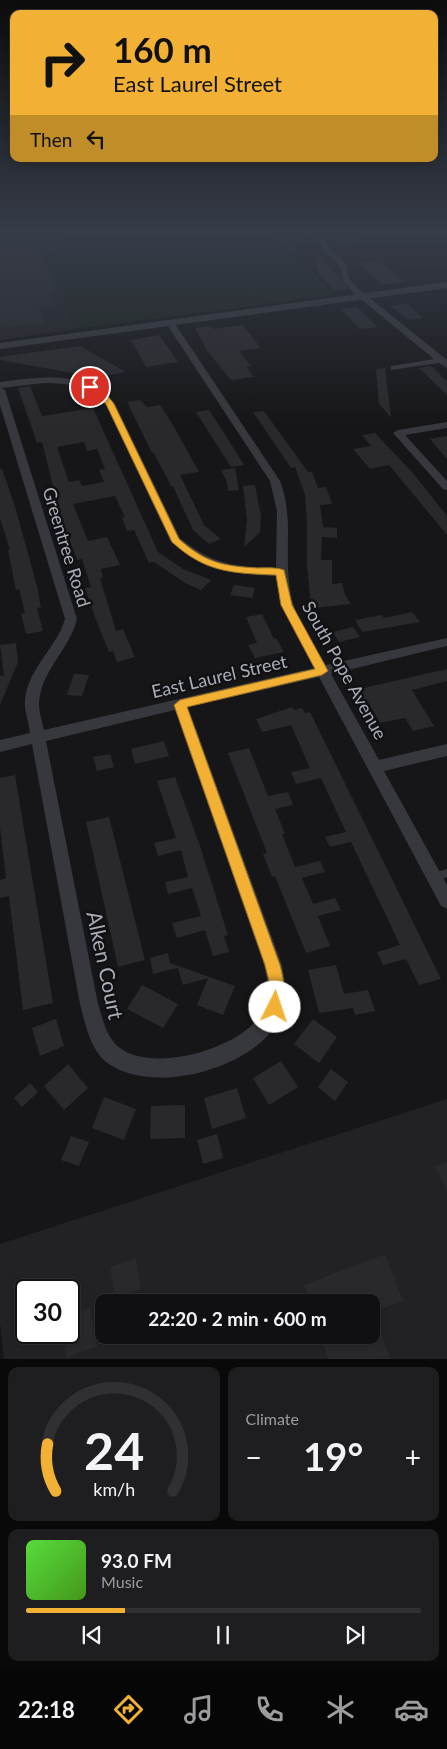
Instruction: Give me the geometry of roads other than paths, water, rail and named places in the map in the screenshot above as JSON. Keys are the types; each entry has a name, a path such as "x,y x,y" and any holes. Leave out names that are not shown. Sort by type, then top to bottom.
{"street":[{"path":"0,346 368,295"},
{"path":"364,296 392,323 422,342 444,363"},
{"name":"South Pope Avenue","path":"170,323 268,469 280,492 284,505 280,572 287,605 375,767 440,875 447,901"},
{"path":"394,368 444,363"},
{"path":"0,385 54,380 77,383 98,392 110,404 175,540 193,556 211,565 228,570 280,572"},
{"name":"Greentree Road","path":"0,390 71,619 68,630 38,678 34,690 32,705 37,738"},
{"path":"447,425 398,433 447,487"},
{"name":"East Laurel Street","path":"0,746 447,642"},
{"name":"Alken Court","path":"37,738 89,1004 99,1035 110,1051 124,1062 142,1068 175,1067 225,1053 253,1038 271,1017 277,994 277,981 273,965 180,705"},
{"path":"375,767 447,750"}]}
